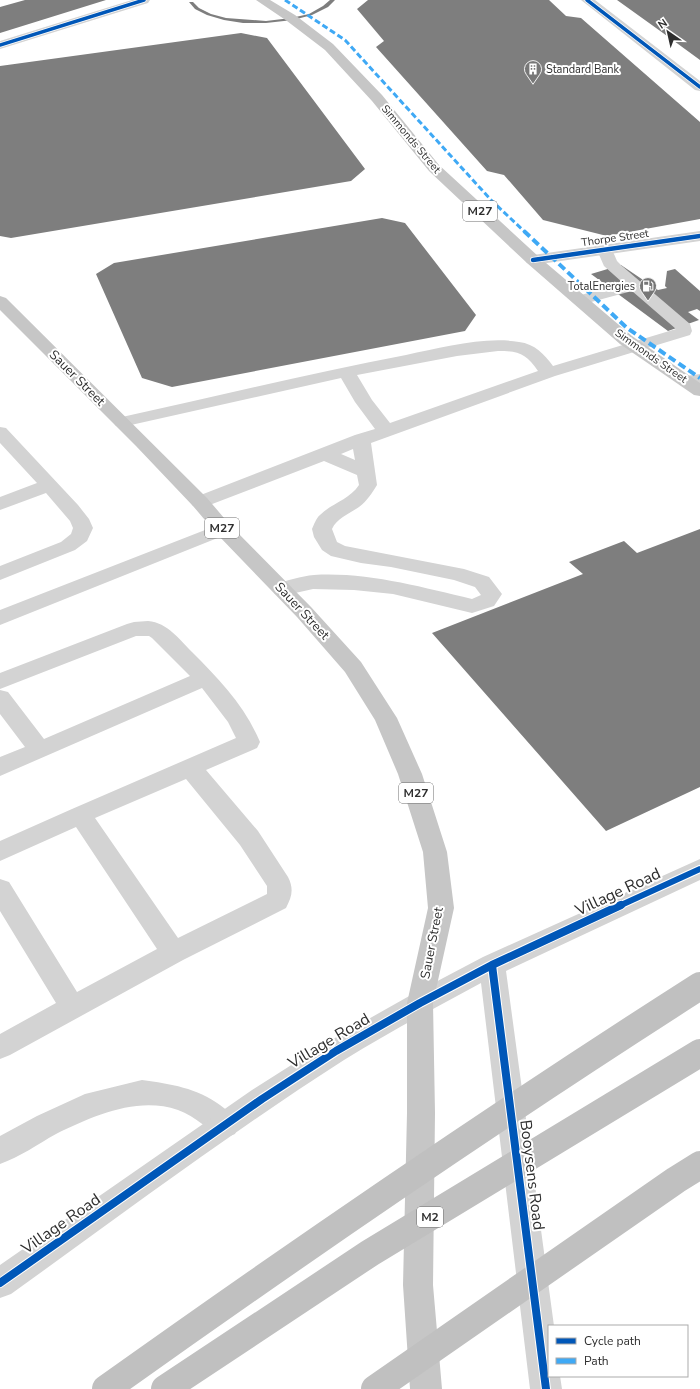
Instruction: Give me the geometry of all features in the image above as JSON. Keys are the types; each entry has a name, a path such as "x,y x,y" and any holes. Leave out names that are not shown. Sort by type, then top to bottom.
{"highway":[{"path":"106,1389 353,1214 494,1118 700,986"},
{"name":"M2","path":"165,1389 370,1253 700,1054"},
{"path":"375,1389 676,1180 700,1165"}],"main road":[{"name":"Simmonds Street","path":"262,0 292,19 329,47 377,98 434,168 533,260 626,340 695,384"},
{"name":"Sauer Street","path":"0,301 122,422 200,502 223,530 282,589 353,667 386,718 410,774 435,852 442,908 420,1003"},
{"name":"M27","path":"420,1003 421,1113 418,1285 426,1389"}],"street":[{"path":"0,45 144,0"},
{"path":"587,0 700,87"},
{"name":"Thorpe Street","path":"533,260 700,236"},
{"path":"200,502 386,431 549,373 681,333 685,330 612,265 606,250"},
{"path":"580,300 635,285"},
{"path":"122,422 346,371 467,349 503,346 520,347 532,352 549,373"},
{"path":"346,371 364,402 386,431"},
{"path":"0,573 68,546 80,537 83,528 79,519 49,486 3,440"},
{"path":"282,589 313,582 354,583 393,587 472,606 483,604 490,599 492,594 482,582 457,574 391,561 361,557 338,551 329,546 322,529 327,519 352,503 362,494 368,485 362,440"},
{"path":"324,454 366,472"},
{"path":"0,504 49,486"},
{"path":"0,618 223,530"},
{"path":"0,681 134,629 153,629 165,637 205,678 231,711 245,732 249,742 220,756 190,767 80,815 0,852"},
{"path":"0,767 205,678"},
{"path":"0,698 40,750"},
{"path":"0,1047 74,1008 174,952 277,901 280,895 279,884 249,838 190,767"},
{"path":"80,815 174,952"},
{"name":"Village Road","path":"0,1283 262,1099 336,1051 420,1003 492,965 700,869"},
{"path":"0,889 74,1008"},
{"name":"Booysens Road","path":"492,965 546,1389"},
{"path":"0,1151 47,1125 95,1104 142,1092 177,1097 198,1105 225,1125"}],"building":[{"path":"25,0 106,0 0,33 0,7"},
{"path":"330,0 335,0 328,7 312,15 293,20 266,23 243,23 224,20 207,15 195,9 189,2 193,2 199,8 211,14 226,18 266,21 309,14"},
{"name":"Standard Bank","path":"368,0 549,0 566,16 581,18 700,122 700,219 607,236 543,220 504,175 487,171 376,47 384,41 357,9"},
{"path":"617,0 700,0 700,60 663,33"},
{"path":"241,33 267,38 365,169 351,181 11,238 0,236 0,66"},
{"path":"382,218 405,223 476,315 465,331 172,387 142,378 96,274 114,263"},
{"path":"621,265 658,290 667,288 665,286 667,271 675,269 700,291 700,311 697,309 688,312 699,320 668,331 591,274"},
{"path":"700,529 700,787 606,831 432,633 583,574 569,562 624,541 637,553"}],"marked path":[{"path":"285,0 345,40 492,201 627,328 700,378"}],"cycle path":[{"path":"0,45 144,0"},
{"path":"587,0 700,87"},
{"path":"533,260 700,236"},
{"path":"0,1283 262,1099 336,1051 420,1003 492,965 700,869"},
{"path":"492,965 546,1389"}],"place":[{"name":"Standard Bank","path":"533,84"},
{"name":"TotalEnergies","path":"648,301"}]}
